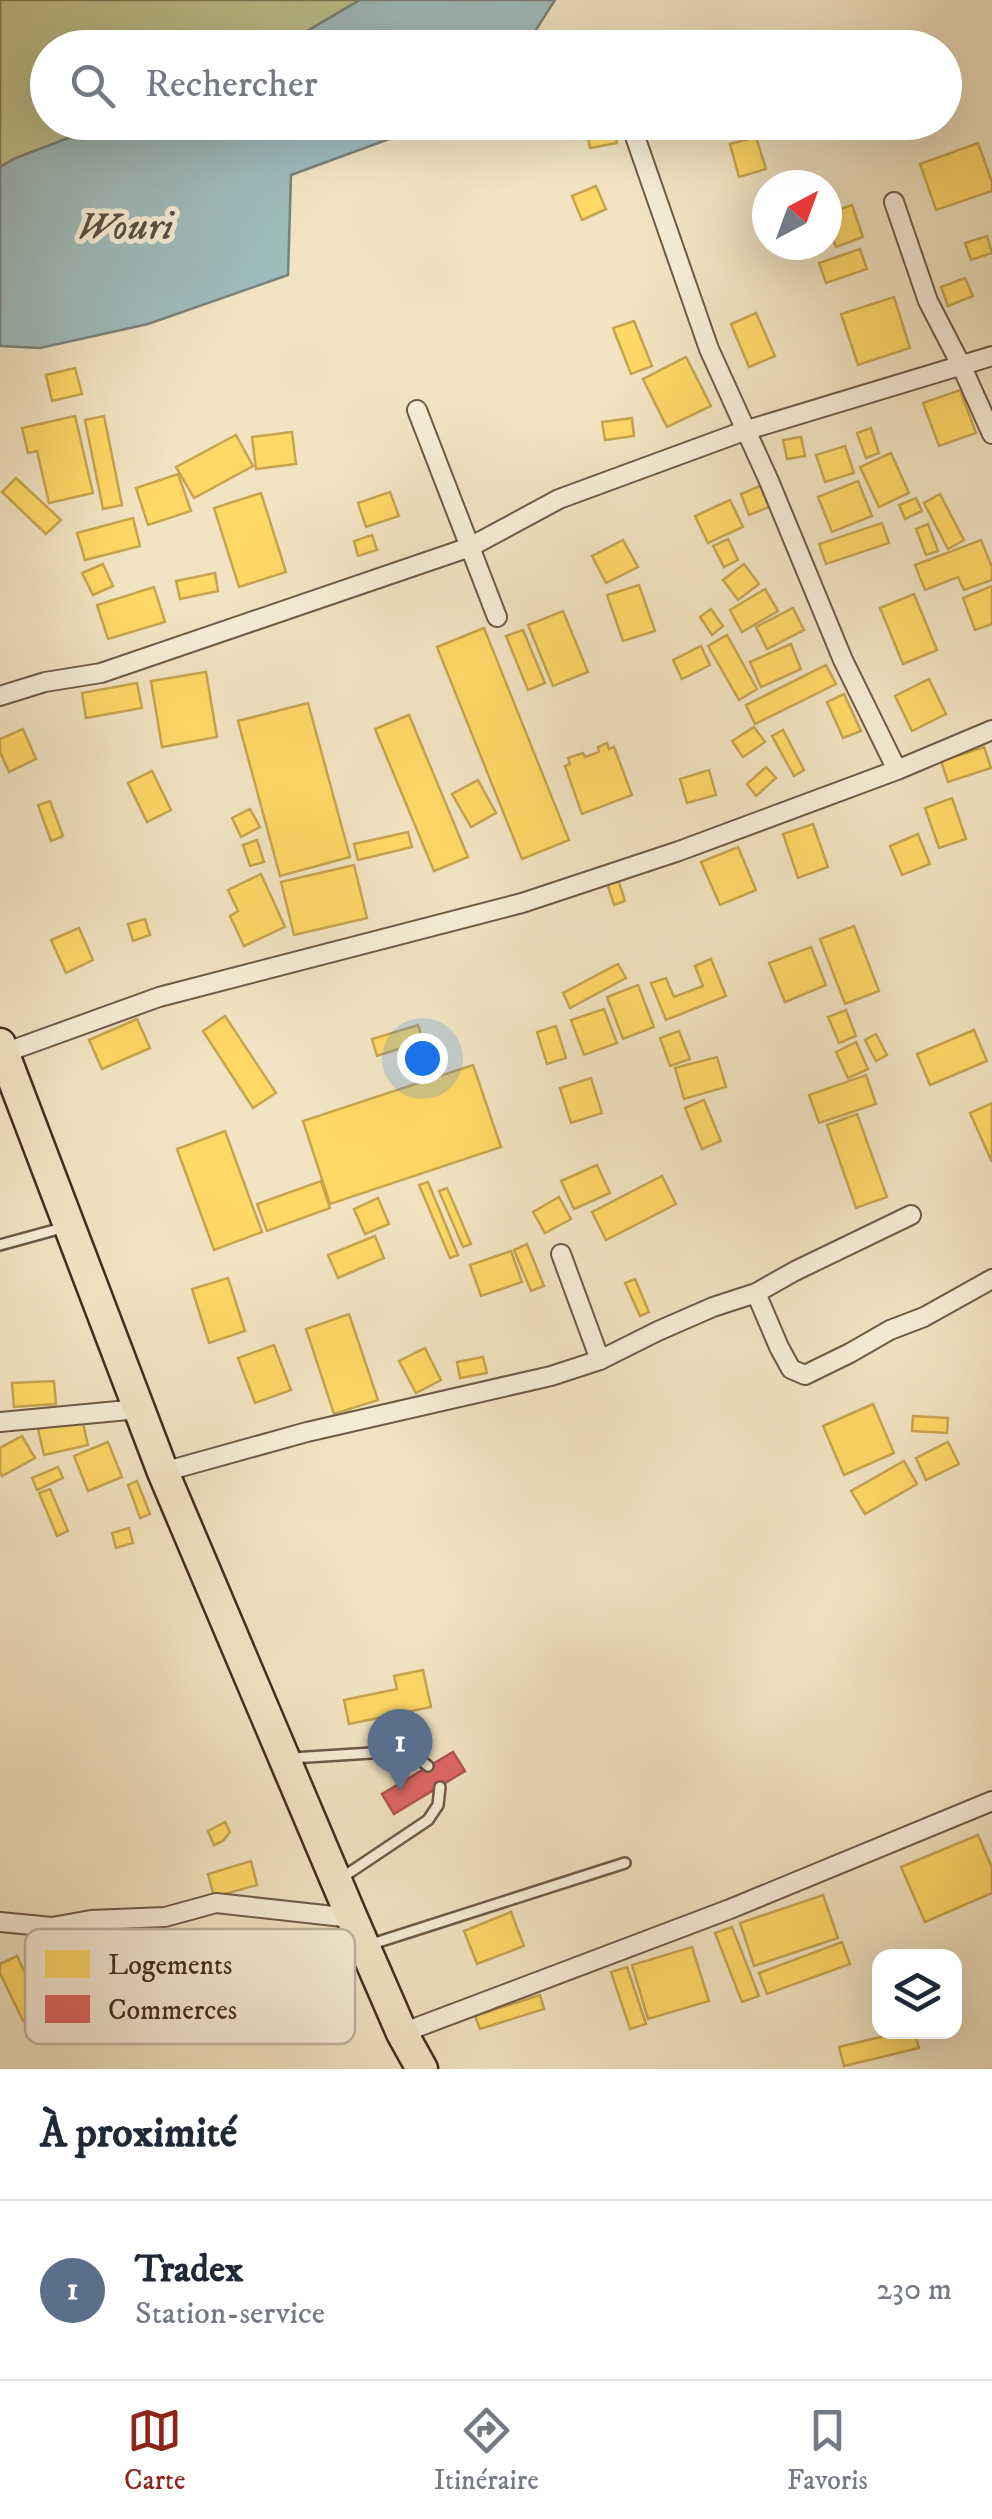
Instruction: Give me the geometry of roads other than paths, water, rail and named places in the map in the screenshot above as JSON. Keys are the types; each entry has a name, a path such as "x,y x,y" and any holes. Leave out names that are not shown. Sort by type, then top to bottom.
{"highway":[{"path":"2,1048 163,1472 364,1947 422,2069"}],"street":[{"path":"636,140 704,335 843,660 897,770"},
{"path":"894,202 928,301 992,434"},
{"path":"0,696 46,682 101,673 470,548 559,499 744,431 992,356"},
{"path":"417,410 497,617"},
{"path":"2,1048 159,996 522,902 679,851 897,770 992,730"},
{"path":"163,1472 306,1432 552,1376 600,1360 686,1319 756,1293 911,1216"},
{"path":"561,1254 600,1360"},
{"path":"756,1293 791,1369 805,1374 992,1279"},
{"path":"0,1422 140,1409"},
{"path":"402,2033 730,1909 992,1802"},
{"path":"0,1922 52,1926 164,1917 216,1902 352,1918"}],"lane":[{"path":"0,1245 70,1226"},
{"path":"284,1758 402,1751 428,1766"},
{"path":"336,1882 428,1820 438,1805 440,1786"},
{"path":"364,1947 625,1863"}],"water":[{"path":"360,0 555,0 536,30 309,30"},
{"name":"Wouri","path":"63,140 387,140 291,175 288,275 148,324 40,348 0,346 0,167"}],"place":[{"name":"Tradex","path":"400,1791"}]}
